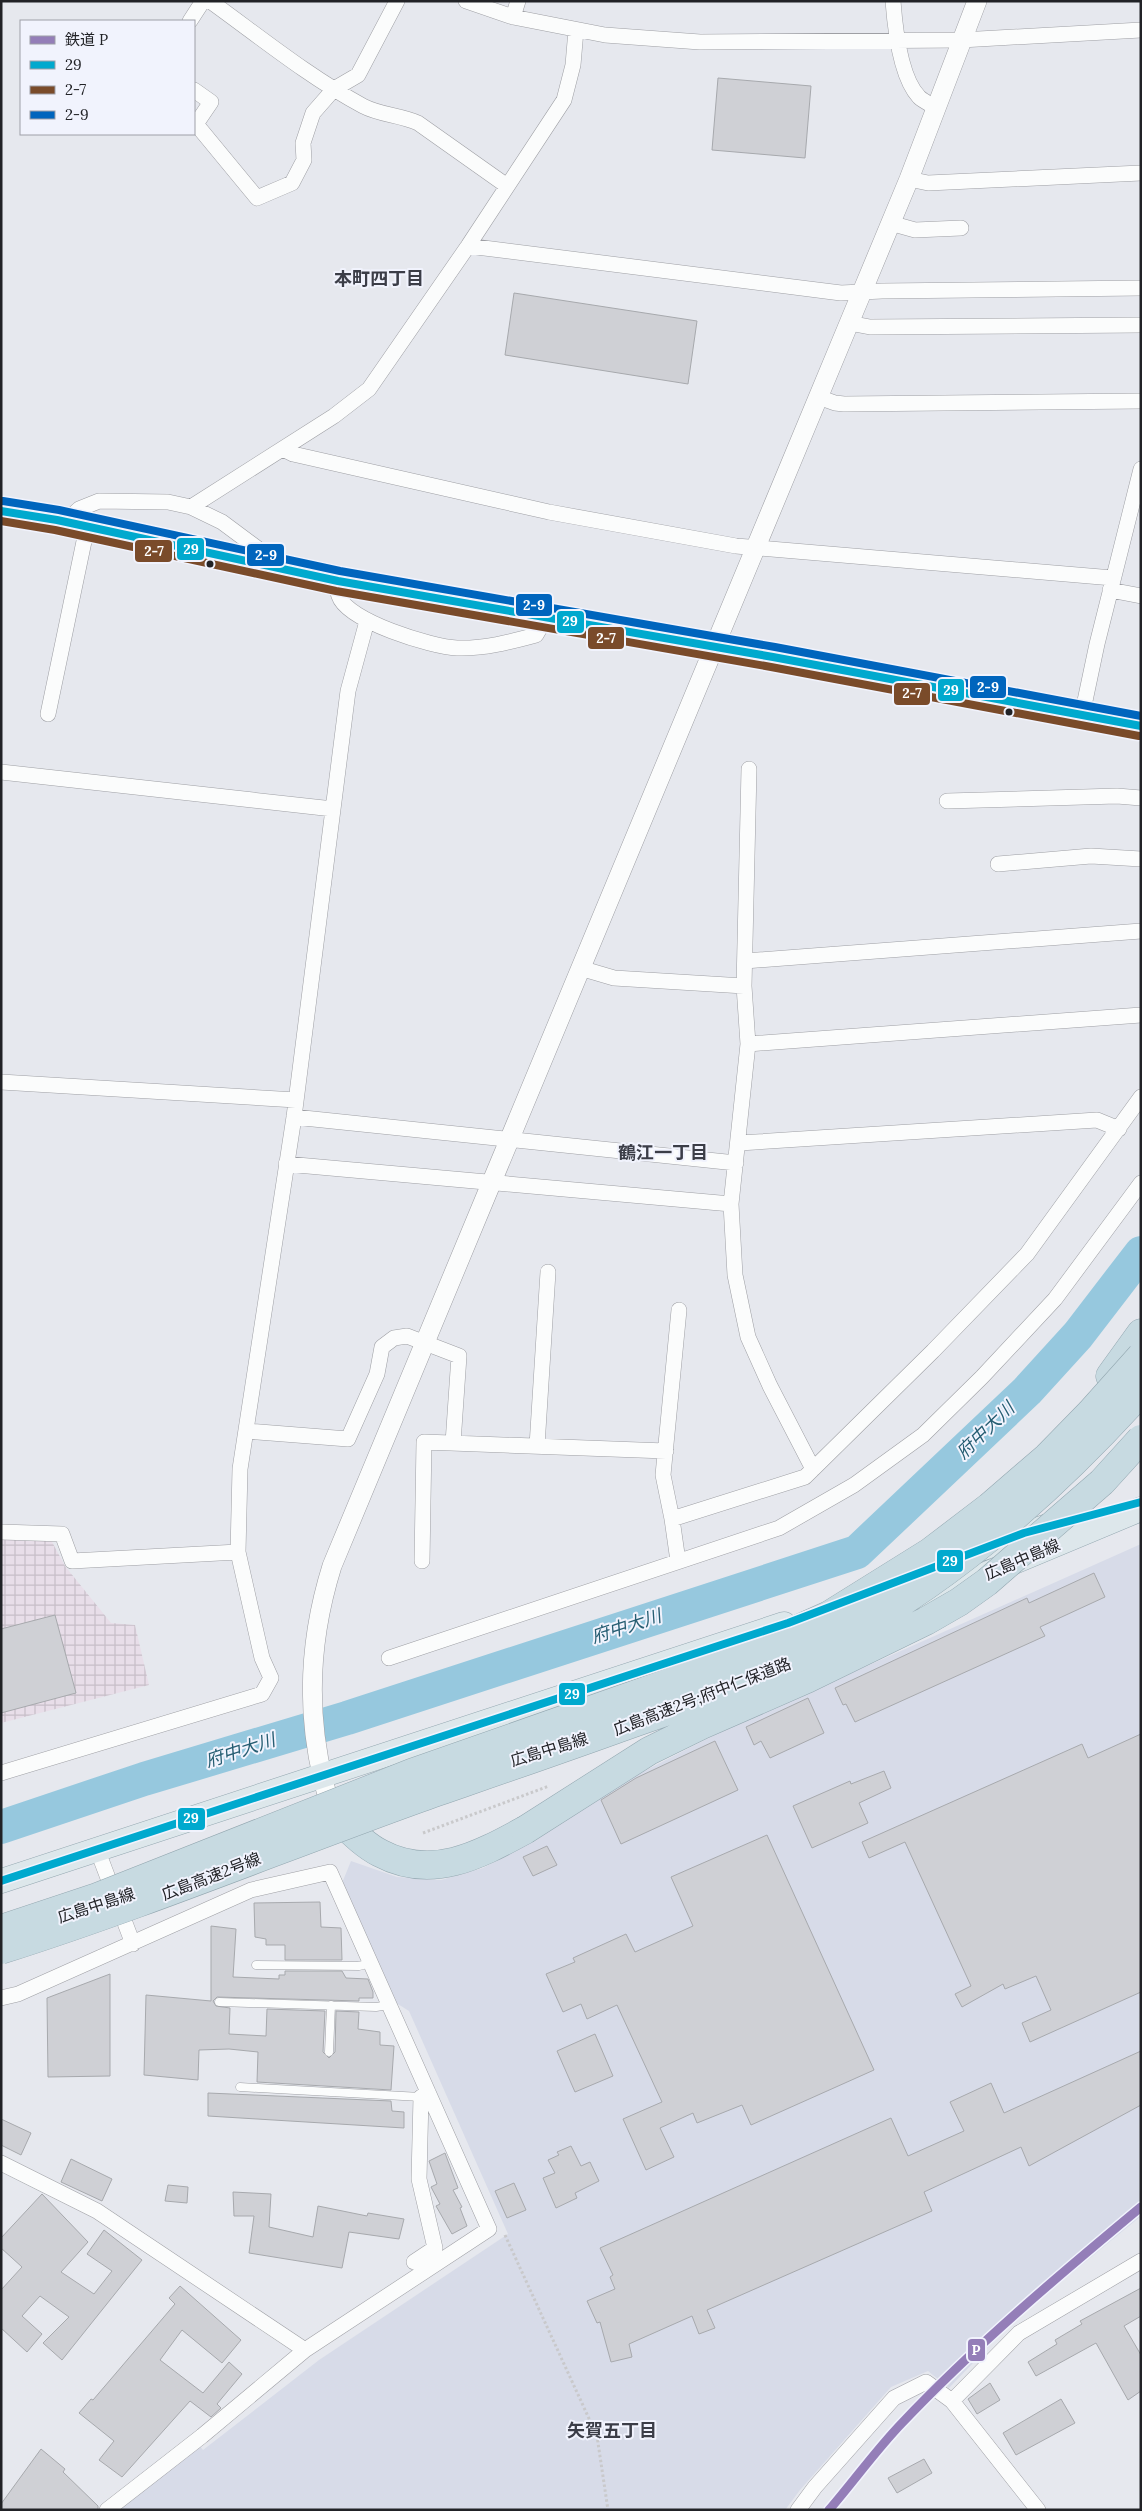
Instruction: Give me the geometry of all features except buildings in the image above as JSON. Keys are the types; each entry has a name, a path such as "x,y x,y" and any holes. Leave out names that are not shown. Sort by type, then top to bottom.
{"highway":[{"path":"925,1571 986,1517 1096,1394 1141,1334"},
{"name":"広島高速2号;府中仁保道路","path":"416,1786 716,1666 830,1615 930,1552 989,1507 1047,1457 1090,1413 1141,1356"},
{"name":"広島高速2号;府中仁保道路","path":"416,1786 730,1689 844,1636 903,1600 1004,1526 1060,1477 1141,1392"},
{"path":"332,1814 379,1853 396,1860 419,1864 442,1864 468,1859 525,1830 650,1751 702,1725 807,1679 926,1621 959,1602 987,1582 1102,1482 1141,1440"},
{"name":"広島高速2号線","path":"1,1929 416,1786"},
{"name":"広島高速2号線","path":"1,1950 105,1915 416,1786"}],"main road":[{"name":"広島中島線","path":"1,1881 97,1849 319,1767 788,1623 1024,1533 1141,1502"},
{"name":"広島中島線","path":"1,1934 116,1900 332,1814 610,1731 1141,1509"}],"street":[{"path":"191,20 203,1"},
{"path":"210,1 334,89 365,107 383,113 404,116 418,123 507,186"},
{"path":"195,91 211,102 196,124 257,198 292,183 304,160 303,143 313,113 334,89 358,75 397,1"},
{"path":"466,1 513,17 576,30 605,35 700,42 962,40 1141,30"},
{"path":"513,17 518,1"},
{"path":"893,1 896,40 913,90 920,99 935,107"},
{"path":"332,1814 319,1767 313,1718 312,1678 317,1629 332,1566 909,179 976,1"},
{"path":"191,507 334,416 369,389 468,246 564,100 573,65 576,30"},
{"path":"909,179 928,183 1141,173"},
{"path":"890,223 915,230 961,228"},
{"path":"468,246 841,293 1141,288"},
{"path":"849,323 870,327 1141,325"},
{"path":"818,397 835,404 1141,401"},
{"path":"283,449 294,454 549,512 736,546 1112,584 1141,596"},
{"path":"1082,715 1141,469"},
{"path":"65,522 79,509 99,501 168,502 191,507 222,522 257,548 268,566"},
{"path":"1,511 65,522 338,581 1141,726"},
{"path":"48,714 86,527"},
{"path":"338,581 339,597 344,604 367,621 399,635 455,648 502,645 536,635 546,618"},
{"path":"1,1774 262,1694 271,1678 262,1658 238,1552 240,1469 294,1117 348,691 367,621"},
{"path":"749,769 744,986 748,1044 739,1143 731,1204 735,1275 748,1337 770,1386 814,1469"},
{"path":"1,772 333,809"},
{"path":"947,801 1117,796 1141,798"},
{"path":"998,864 1091,856 1141,859"},
{"path":"745,961 1141,931"},
{"path":"580,968 614,978 744,986"},
{"path":"748,1044 1141,1015"},
{"path":"1,1082 296,1100"},
{"path":"672,1519 805,1478 1027,1254 1141,1097"},
{"path":"294,1117 736,1163"},
{"path":"739,1143 1097,1120 1119,1129"},
{"path":"286,1164 731,1204"},
{"path":"389,1658 778,1528 854,1485 923,1435 982,1377 1055,1299 1141,1183"},
{"path":"537,1446 548,1272"},
{"path":"678,1561 663,1475 680,1310"},
{"path":"246,1431 348,1439 377,1374 382,1347 394,1338 407,1336 459,1356 453,1443"},
{"path":"422,1562 424,1442 666,1451"},
{"path":"1,1532 62,1534 72,1561 238,1552"},
{"path":"97,1849 133,1944"},
{"path":"1,1998 18,1994 251,1890 330,1872 389,2005 425,2094 489,2229 305,2350 202,2436 107,2510"},
{"path":"414,2262 435,2248 419,2179 425,2094"},
{"path":"1,2163 97,2211 305,2350"},
{"path":"952,2401 1019,2333 1141,2261"},
{"path":"798,2510 815,2487 894,2398 926,2382 952,2401 1038,2510"}],"lane":[{"path":"256,1964 359,1966 371,1963"},
{"path":"219,2002 376,2007 389,2005"},
{"path":"329,2052 331,2006"},
{"path":"240,2086 425,2094"}],"path":[{"path":"423,1833 554,1784"},
{"path":"504,2234 597,2436 608,2510"}],"shaded area":[{"path":"1,1539 51,1540 65,1566 111,1623 135,1625 149,1685 1,1723"},
{"path":"1141,1544 1141,2216 1028,2309 949,2388 928,2371 891,2387 800,2490 785,2510 117,2510 199,2445 203,2450 319,2360 508,2234 409,2011 393,2001 342,1883 351,1861 397,1877 441,1880 483,1868 524,1846 590,1799 730,1727"}],"waterway":[{"name":"府中大川","path":"1,1827 144,1779 347,1718 857,1552 1027,1391 1078,1335 1141,1253"}],"rail line":[{"name":"P","path":"829,2510 892,2433 930,2394 1048,2285 1141,2207"}],"transit line":[{"name":"2-9","path":"3,501 59,510 340,571 775,647 1141,716"},
{"name":"29","path":"1,511 57,520 338,581 773,657 1141,726"},
{"name":"2-7","path":"1,521 55,530 336,591 771,667 1139,736"},
{"name":"29","path":"1,1881 788,1623 1024,1533 1141,1502"}],"district":[{"name":"本町四丁目","path":"379,278"},
{"name":"鶴江一丁目","path":"663,1152"},
{"name":"矢賀五丁目","path":"612,2430"}]}
